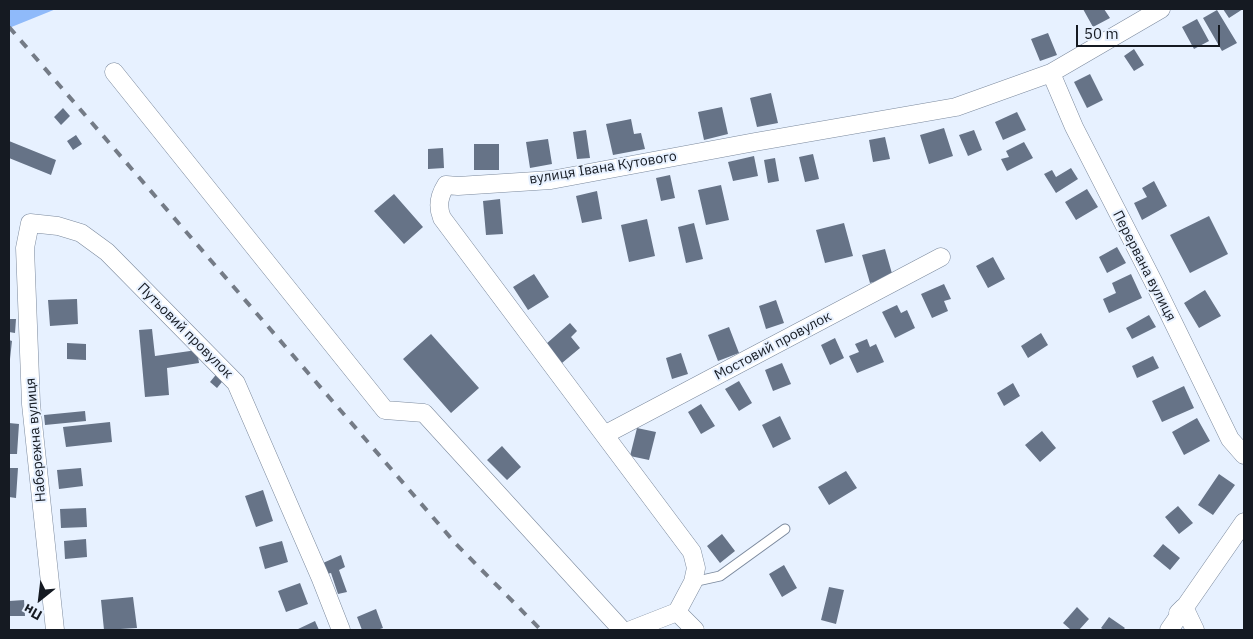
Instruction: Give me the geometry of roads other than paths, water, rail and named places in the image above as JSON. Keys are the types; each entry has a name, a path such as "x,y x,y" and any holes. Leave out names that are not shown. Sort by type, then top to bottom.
{"street":[{"name":"вулиця Івана Кутового","path":"677,612 693,582 696,568 692,552 606,434 442,218 439,211 439,202 441,193 446,185 458,186 551,180 956,107 1051,73 1160,9"},
{"path":"114,72 385,410 424,413 622,630"},
{"name":"Перервана вулиця","path":"1051,73 1074,127 1154,283 1230,439 1244,455"},
{"name":"Путьовий провулок","path":"25,248 30,223 58,226 81,233 107,252 236,383 321,578 341,630"},
{"name":"Набережна вулиця","path":"25,248 31,404 55,630"},
{"name":"Мостовий провулок","path":"606,434 941,258"},
{"path":"1169,630 1244,522"},
{"path":"1162,630 1184,607"},
{"path":"1184,607 1196,630"},
{"path":"631,630 677,612 695,630"}],"lane":[{"path":"693,582 720,576 785,529"}],"water":[{"path":"9,9 56,9 9,28"}],"railway":[{"path":"9,27 456,544 541,630"}]}
